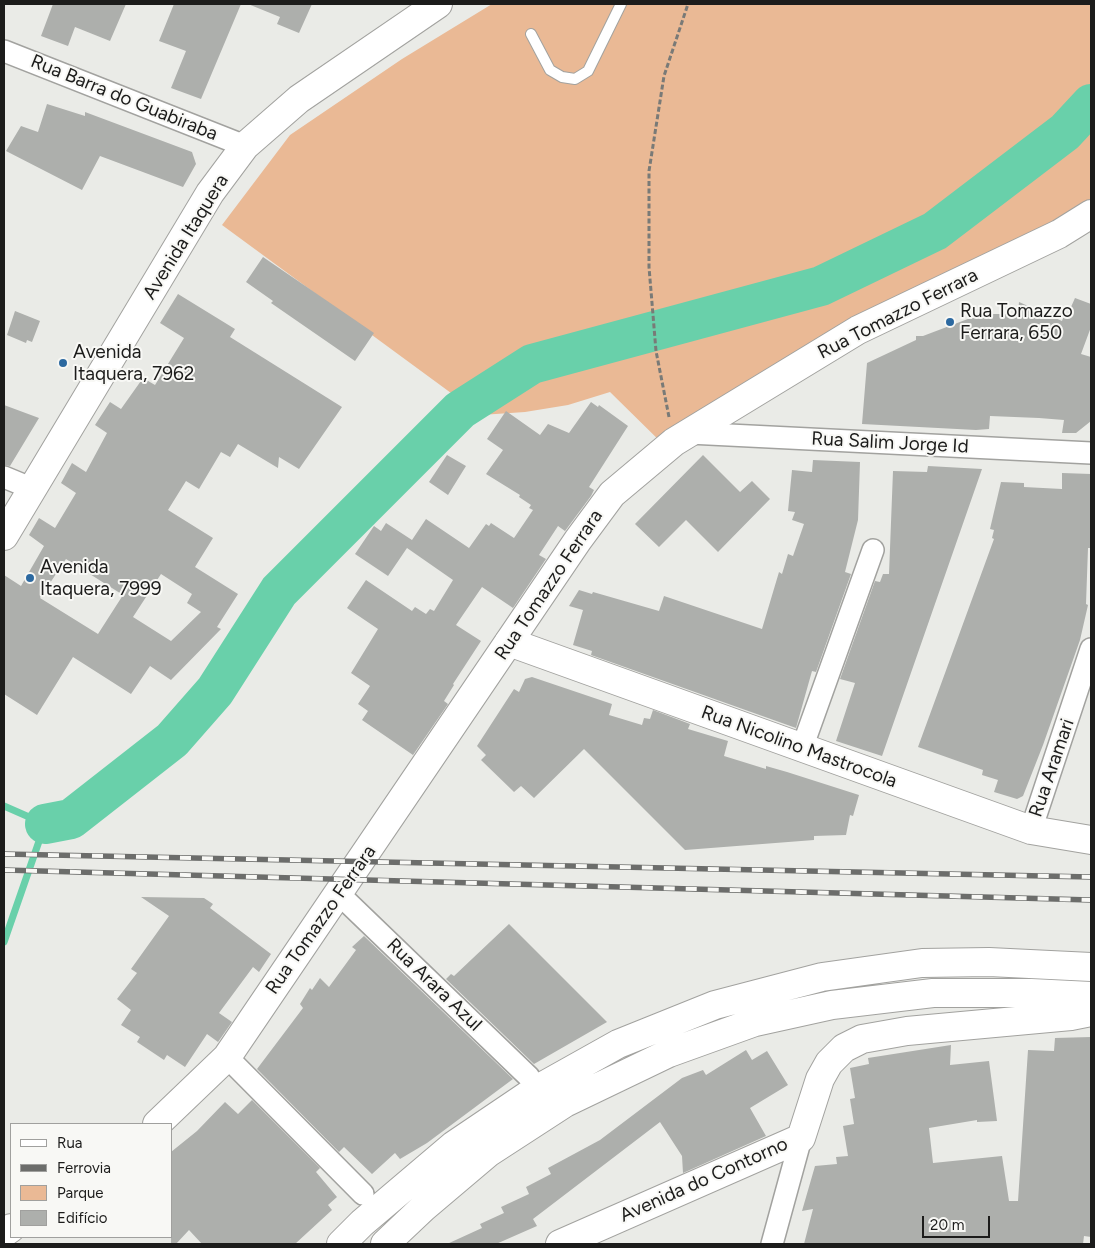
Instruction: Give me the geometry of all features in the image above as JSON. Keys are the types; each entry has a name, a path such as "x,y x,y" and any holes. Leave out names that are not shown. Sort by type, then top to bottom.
{"main road":[{"name":"Avenida Itaquera","path":"4,536 210,194 245,146 299,99 438,4"},
{"name":"Rua Tomazzo Ferrara","path":"158,1123 227,1057 578,540 612,494 681,438 858,330 1059,234 1091,214"},
{"name":"Rua Nicolino Mastrocola","path":"509,642 1031,830 1091,840"},
{"path":"341,1244 362,1223 454,1145 534,1091 618,1044 715,1005 822,977 922,964 989,962 1091,967"},
{"path":"385,1244 423,1208 488,1153 565,1103 669,1053 755,1022 832,1004 933,992 1032,993 1091,996"},
{"name":"Avenida do Contorno","path":"560,1244 801,1138 820,1079 829,1063 844,1048 862,1039 907,1031 1072,1016 1091,1012"}],"street":[{"name":"Rua Barra do Guabiraba","path":"4,51 245,146"},
{"name":"Rua Salim Jorge Id","path":"681,438 1088,451"},
{"path":"4,477 33,489"},
{"path":"802,748 873,550"},
{"name":"Rua Aramari","path":"1031,830 1086,682 1091,649"},
{"name":"Rua Arara Azul","path":"339,894 529,1077"},
{"path":"227,1057 363,1194"},
{"path":"772,1244 801,1138"}],"lane":[{"path":"531,34 550,70 562,78 576,79 588,71 621,4"},
{"path":"4,1240 6,1244"}],"path":[{"path":"681,438 656,351 649,267 649,171 664,76 688,4"}],"green space":[{"path":"492,4 1091,4 1091,221 914,309 669,450 610,392 568,405 525,412 481,415 222,225 290,135 402,59"}],"building":[{"path":"53,4 126,4 110,41 75,27 68,46 41,36"},
{"path":"174,4 241,4 201,99 171,88 186,51 159,41"},
{"path":"248,4 312,4 299,33 277,24 280,17"},
{"path":"47,104 85,116 85,112 192,152 196,164 183,187 100,156 82,190 6,151 21,126 38,132"},
{"path":"263,257 374,333 355,361 271,303 273,301 246,282"},
{"path":"178,294 235,329 230,337 342,407 299,469 279,457 278,468 238,444 230,457 221,452 199,489 186,481 168,510 213,538 195,567 238,594 217,627 221,629 171,680 150,666 131,694 73,657 37,715 4,694 4,575 21,586 44,546 29,535 39,518 55,528 76,493 61,483 72,463 86,472 107,433 95,425 110,402 121,409 143,378 155,385 184,338 160,323","holes":["66,559 123,595 98,634 40,598","161,574 192,594 187,603 201,612 171,641 133,617"]},
{"path":"1075,298 1091,304 1091,327 1081,354 1091,357 1091,421 1076,433 1062,433 1064,420 1039,418 990,416 989,429 976,430 862,424 867,363 916,340 916,336 923,336 981,314 1018,314 1019,302 1062,321 1064,315 1067,316"},
{"path":"15,311 40,321 32,342 27,340 26,343 7,335"},
{"path":"591,402 598,407 599,405 628,426 589,487 594,490 591,496 565,531 558,526 539,555 546,559 513,608 482,587 456,625 481,641 444,701 448,704 413,755 362,720 368,711 358,704 370,686 351,673 378,629 347,608 366,580 412,611 415,607 426,614 430,609 434,611 453,580 407,548 388,576 355,554 374,526 381,531 386,523 412,540 426,519 469,548 486,524 489,526 491,523 514,538 533,510 529,508 531,505 519,497 520,495 486,474 503,450 487,439 506,411 540,435 548,424 569,433"},
{"path":"4,405 39,418 10,466 4,465"},
{"path":"447,455 466,466 448,495 429,482"},
{"path":"703,455 740,492 752,481 770,499 718,552 686,520 659,547 635,524"},
{"path":"813,460 860,462 858,520 845,572 851,574 816,672 812,671 796,728 591,655 592,651 573,645 583,610 569,606 579,590 592,594 593,592 659,611 664,596 762,629 779,572 782,574 788,554 793,556 804,524 792,520 795,512 788,511 792,470 812,472"},
{"path":"928,466 982,469 882,756 836,741 855,683 840,679 875,581 880,582 883,574 889,574 893,471 927,472"},
{"path":"1062,473 1091,474 1091,548 1088,548 1086,604 1088,605 1080,640 1043,745 1023,796 1017,799 994,792 998,780 982,775 983,770 918,747 994,539 992,538 994,530 990,529 1001,482 1024,483 1024,487 1062,489"},
{"path":"532,677 612,704 609,715 642,725 644,718 650,719 653,710 690,724 688,729 728,741 724,756 766,769 766,766 787,772 859,795 853,816 850,815 846,835 814,836 814,840 685,850 584,749 534,798 521,786 514,792 481,760 486,755 477,746 514,689 519,692 525,679"},
{"path":"141,897 204,898 213,904 210,908 271,954 259,972 253,967 219,1013 232,1022 218,1042 207,1034 185,1067 167,1055 164,1060 137,1042 140,1037 121,1025 131,1010 117,999 137,973 131,969 169,916"},
{"path":"509,924 607,1022 534,1064 446,979 451,974 454,976"},
{"path":"364,936 513,1079 427,1143 400,1159 395,1153 372,1174 344,1147 339,1152 257,1069 303,1008 300,1004 310,988 312,990 320,978 329,987 356,950 352,947"},
{"path":"1091,1037 1091,1237 1084,1236 1083,1244 804,1244 813,1209 802,1211 815,1166 837,1164 836,1157 848,1156 843,1126 854,1124 850,1099 855,1098 850,1068 869,1064 868,1058 951,1045 950,1065 989,1061 997,1121 977,1122 977,1120 929,1128 933,1163 1002,1156 1009,1201 1018,1201 1028,1050 1054,1051 1055,1038"},
{"path":"746,1050 752,1060 767,1051 788,1085 750,1108 766,1136 683,1173 682,1156 660,1122 533,1219 537,1226 496,1244 447,1244 482,1228 480,1224 504,1213 501,1207 529,1194 526,1187 551,1174 548,1168 600,1140 682,1078 703,1070 706,1075"},
{"path":"252,1100 320,1168 316,1172 337,1197 328,1205 332,1210 295,1244 202,1244 189,1230 176,1244 171,1244 172,1151 197,1131 225,1102 238,1114"}],"waterway":[{"path":"45,824 71,819 172,740 215,691 279,591 460,410 532,364 821,286 935,231 1065,132 1091,104"},
{"path":"4,806 45,824 4,942"}],"railway":[{"path":"4,854 1091,877"},
{"path":"4,870 1091,900"}],"place":[{"name":"Rua Tomazzo Ferrara, 650","path":"950,322"},
{"name":"Avenida Itaquera, 7962","path":"63,363"},
{"name":"Avenida Itaquera, 7999","path":"30,578"}]}
